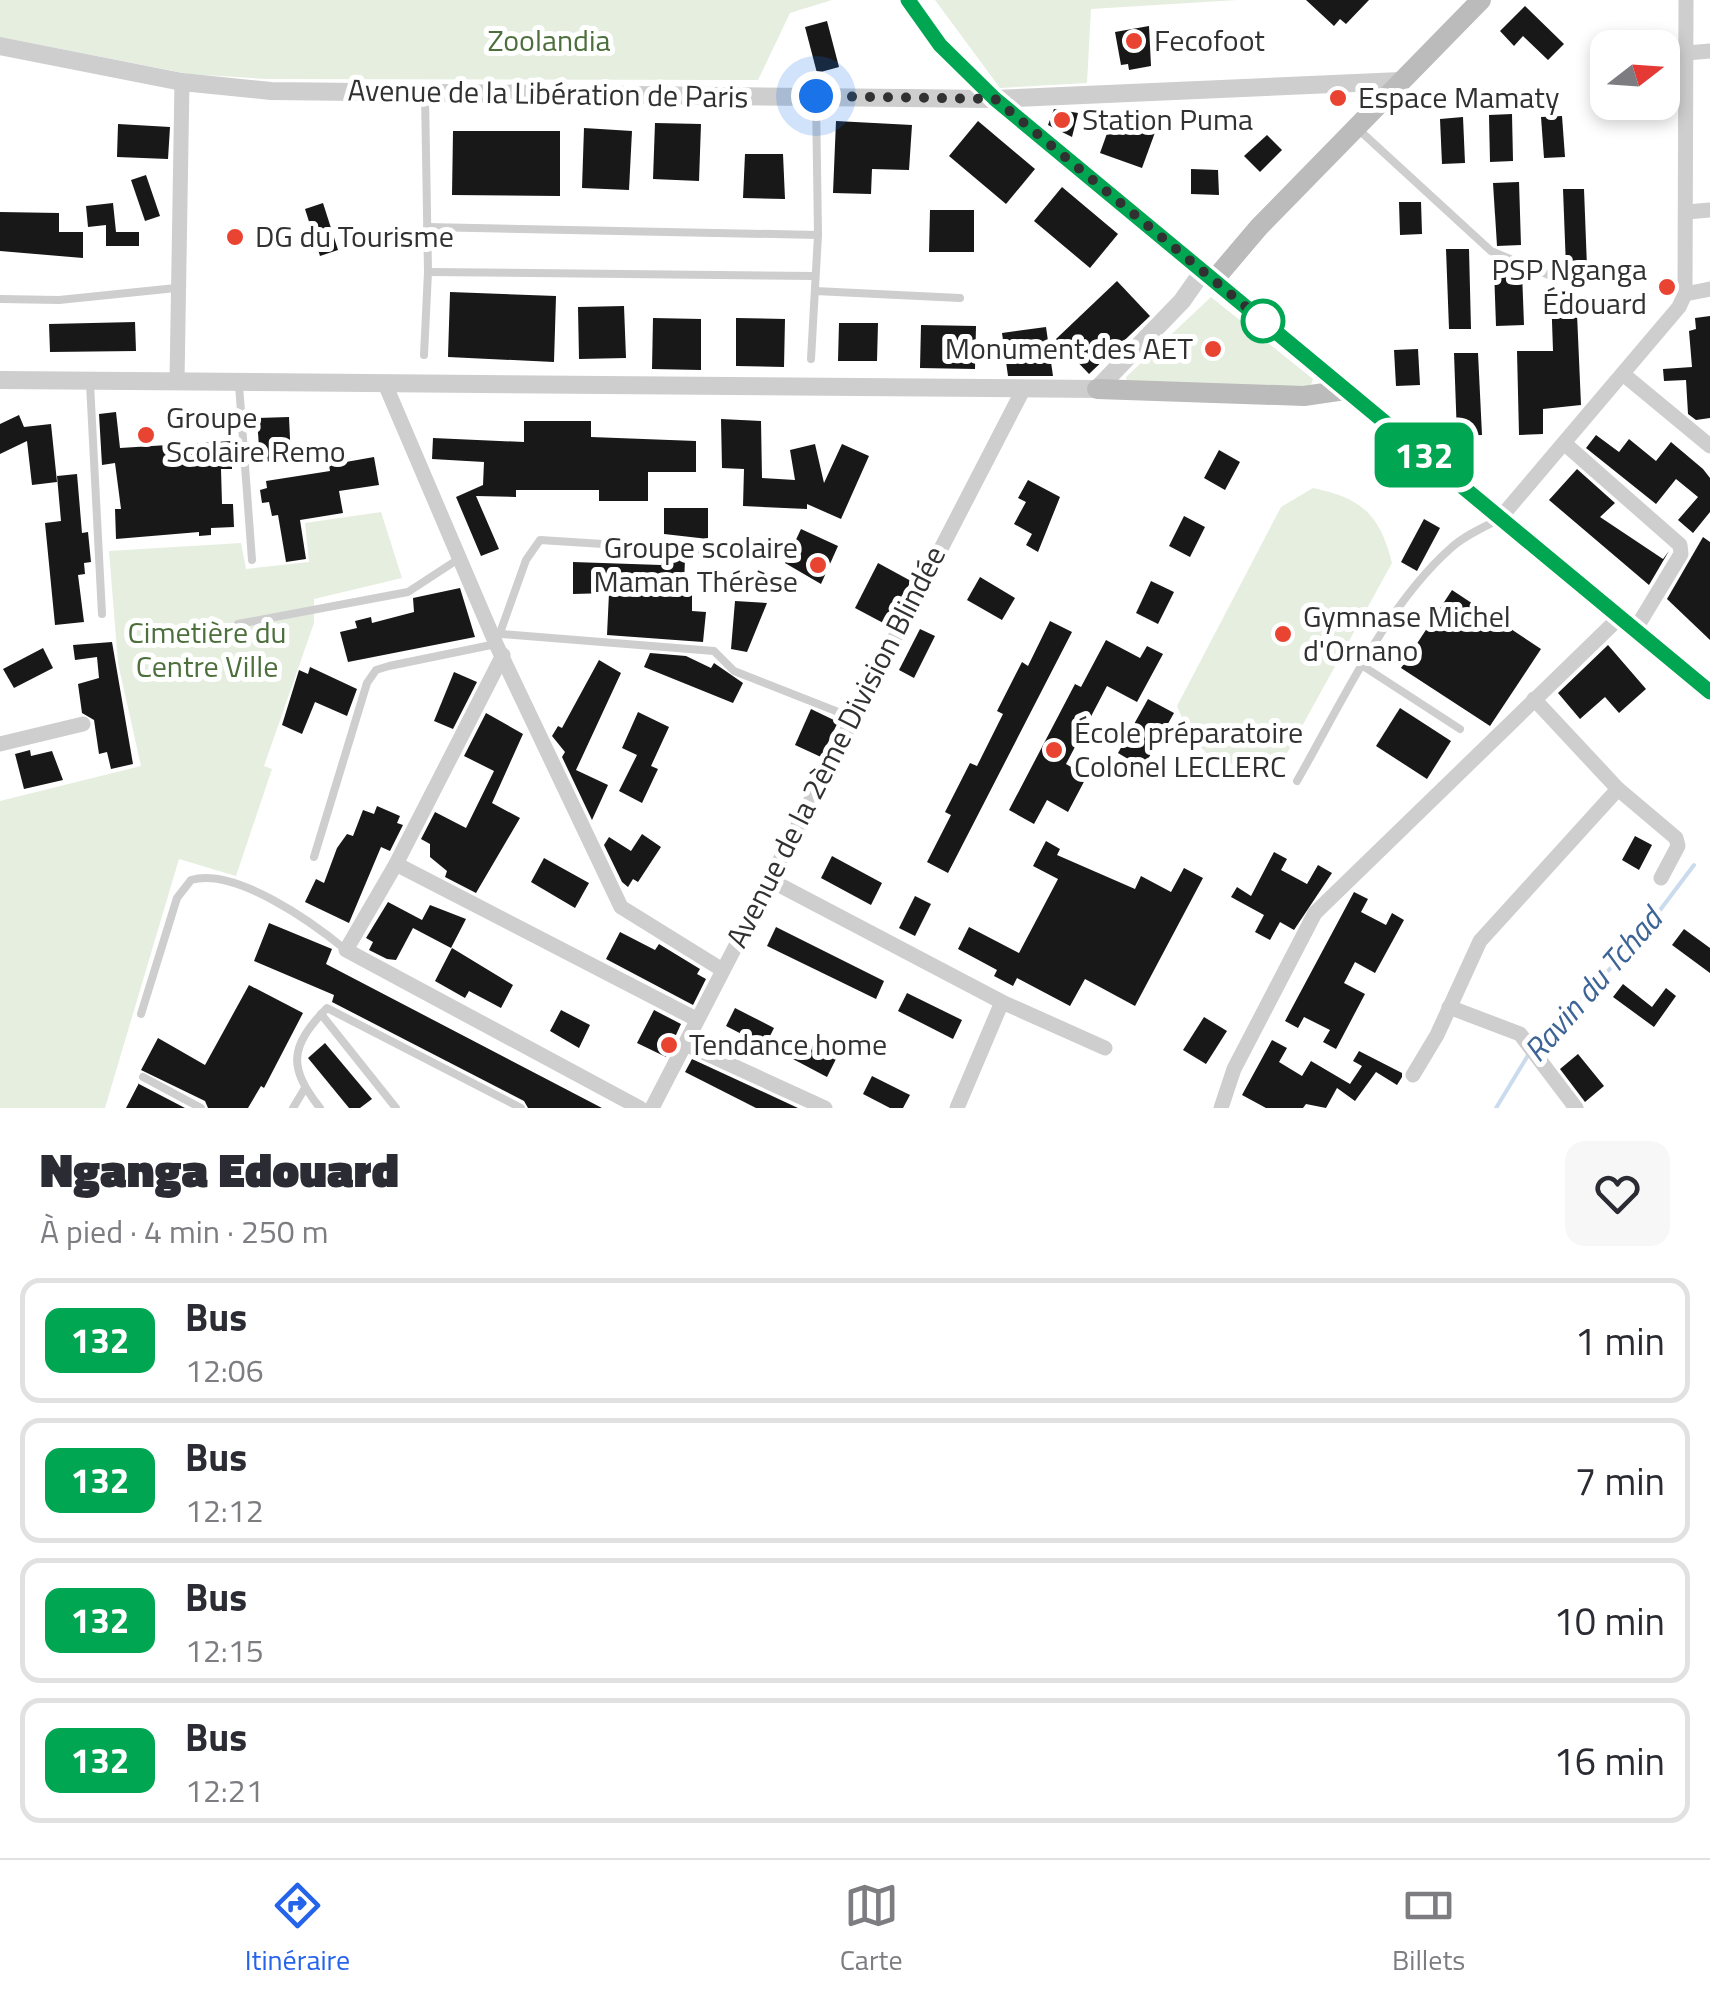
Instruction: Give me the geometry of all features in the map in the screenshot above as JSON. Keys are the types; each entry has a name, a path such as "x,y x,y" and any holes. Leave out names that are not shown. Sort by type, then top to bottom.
{"main road":[{"path":"908,0 940,45 995,99 1710,692"},
{"path":"1209,276 1481,0"},
{"path":"1209,276 1234,260 1259,227"},
{"path":"1234,260 1238,298"},
{"path":"1096,388 1304,396 1345,390"}],"street":[{"path":"1502,518 1624,374 1685,294 1686,0"},
{"name":"Avenue de la Libération de Paris","path":"0,46 182,82 271,91 995,99 1401,81"},
{"path":"1687,53 1710,51"},
{"path":"176,381 182,82"},
{"path":"1686,212 1710,210"},
{"path":"0,380 1096,388 1209,276"},
{"path":"1685,294 1710,290"},
{"path":"1624,374 1710,446"},
{"path":"385,384 620,907 721,969"},
{"name":"Avenue de la 2ème Division Blindée","path":"652,1108 1024,388"},
{"path":"1221,1108 1234,1069 1314,913 1534,700 1628,624 1681,554 1680,545 1564,443"},
{"path":"501,644 396,864 346,950 640,1108"},
{"path":"1534,700 1618,789 1676,838 1678,846 1662,878"},
{"path":"0,744 83,724"},
{"path":"1414,1074 1480,940 1618,789"},
{"path":"396,864 696,1019"},
{"path":"768,879 1002,1002 1105,1048"},
{"path":"957,1108 1002,1002"},
{"path":"1448,1006 1526,1040 1576,1108"},
{"path":"685,1044 825,1108"}],"lane":[{"path":"424,354 428,272 425,94"},
{"path":"811,359 818,235 816,96"},
{"path":"1356,127 1490,251 1551,276"},
{"path":"427,227 818,235"},
{"path":"428,272 815,276"},
{"path":"0,299 58,300 176,288"},
{"path":"815,291 960,298"},
{"path":"90,381 102,614"},
{"path":"238,382 252,560"},
{"path":"1297,781 1363,666 1421,577 1454,545 1502,518"},
{"path":"501,644 526,560 540,540 774,556"},
{"path":"238,624 408,592 462,556"},
{"path":"314,857 367,683 376,670 501,644 714,651 734,670 851,717"},
{"path":"1363,666 1460,729"},
{"path":"141,1014 177,898 191,880 219,877 315,925 346,950"},
{"path":"320,1108 296,1076 296,1057 327,1008 521,1108"},
{"path":"321,1014 396,1108"},
{"path":"142,1077 201,1108"},
{"path":"293,1108 305,1088"}],"green space":[{"name":"Zoolandia","path":"0,0 832,0 790,13 758,80 266,79 189,74 0,37"},
{"path":"935,0 1237,0 1091,9 1087,83 1000,88"},
{"path":"1211,297 1313,379 1310,388 1127,385 1126,377"},
{"name":"Gymnase Michel d'Ornano","path":"1313,488 1344,497 1366,511 1381,532 1392,563 1285,757 1246,764 1218,760 1196,741 1177,706 1281,507"},
{"name":"Cimetière du Centre Ville","path":"381,512 402,578 314,599 314,623 264,766 272,769 236,876 179,859 105,1108 0,1108 0,801 141,766 118,663 109,551 241,543 246,569 309,562 305,523"}],"building":[{"path":"1306,0 1369,0 1346,24 1340,19 1334,26"},
{"path":"1525,6 1564,44 1548,60 1523,36 1514,46 1500,31"},
{"path":"827,21 839,67 817,73 805,27"},
{"name":"Fecofoot","path":"1149,26 1151,66 1129,70 1128,64 1121,65 1115,32"},
{"path":"1054,109 1078,113 1072,137 1048,125"},
{"path":"1115,111 1157,127 1142,168 1100,153"},
{"path":"1512,114 1513,161 1490,162 1489,115"},
{"path":"1562,116 1565,157 1544,158 1541,117"},
{"path":"1463,117 1465,163 1442,164 1440,119"},
{"path":"836,121 912,125 909,170 872,169 871,194 833,193"},
{"path":"978,121 1035,169 1006,204 949,156"},
{"path":"655,123 701,124 699,181 653,179"},
{"path":"118,124 170,127 168,159 117,157"},
{"path":"584,128 632,131 629,190 582,188"},
{"path":"453,131 560,131 560,196 452,195"},
{"path":"1267,135 1282,150 1260,172 1244,156"},
{"path":"745,154 783,154 785,199 743,198"},
{"path":"1191,169 1218,170 1219,195 1191,194"},
{"path":"146,175 160,216 145,221 131,180"},
{"path":"1519,182 1521,245 1497,246 1493,183"},
{"path":"1062,187 1118,234 1090,268 1034,221"},
{"path":"1563,189 1584,189 1587,267 1566,267"},
{"path":"1399,202 1421,202 1422,234 1400,235"},
{"path":"113,203 116,232 139,232 139,246 106,246 106,225 88,227 86,206"},
{"path":"323,203 338,250 320,256 305,209"},
{"path":"930,210 974,210 974,252 929,252"},
{"path":"0,212 59,213 59,232 83,232 83,258 0,251"},
{"path":"1446,249 1469,249 1471,329 1449,329"},
{"path":"1494,269 1522,272 1524,325 1496,326"},
{"path":"1117,281 1150,316 1089,374 1056,339"},
{"path":"1576,291 1581,405 1543,409 1543,434 1519,435 1517,351 1553,351 1551,292"},
{"path":"450,292 556,296 554,362 448,357"},
{"path":"624,306 626,358 579,359 578,307"},
{"path":"1710,316 1710,418 1696,420 1688,414 1686,380 1664,381 1663,369 1692,367 1689,331 1696,329 1695,318"},
{"path":"653,318 701,319 701,370 652,369"},
{"path":"736,318 785,319 784,367 736,366"},
{"path":"135,322 136,351 50,352 49,324"},
{"path":"839,323 878,323 877,361 838,361"},
{"path":"921,325 976,326 975,369 920,368"},
{"path":"1046,327 1053,376 1008,376 1002,333"},
{"path":"1418,349 1420,385 1396,386 1394,350"},
{"path":"1454,353 1478,353 1482,435 1457,436"},
{"path":"116,412 120,448 232,441 232,469 221,469 222,504 233,504 234,527 211,528 211,535 199,536 199,532 116,539 115,509 121,509 115,463 102,465 99,414"},
{"path":"19,415 24,427 51,424 57,482 32,485 27,441 0,454 0,424"},
{"path":"289,417 291,460 260,462 257,418"},
{"path":"721,419 761,421 762,478 795,480 790,450 815,444 824,483 842,444 869,456 841,519 807,504 807,509 743,506 744,469 722,468"},
{"path":"524,421 591,421 591,437 696,441 696,472 648,472 648,501 599,501 599,490 516,490 516,497 476,496 499,549 481,556 456,497 483,485 484,462 432,459 433,438 524,442"},
{"path":"1596,435 1619,452 1629,439 1656,461 1671,442 1703,469 1710,478 1710,512 1693,533 1678,520 1698,497 1676,479 1656,504 1586,448"},
{"path":"1219,450 1240,462 1225,490 1204,478"},
{"path":"374,457 379,485 339,491 343,513 300,520 306,559 286,562 278,515 272,516 269,502 262,503 260,490 267,488 266,481 330,471 329,465"},
{"path":"1577,469 1615,503 1600,517 1663,559 1669,551 1649,585 1549,500"},
{"path":"77,474 82,533 88,532 91,562 84,563 85,574 78,575 84,622 55,625 45,523 61,521 57,476"},
{"path":"1028,480 1060,497 1038,552 1026,545 1032,534 1014,524 1026,502 1018,498"},
{"path":"664,508 708,508 708,539 664,534"},
{"path":"1184,516 1205,527 1190,557 1169,546"},
{"path":"1424,519 1440,528 1417,571 1401,562"},
{"name":"Groupe scolaire Maman Thérèse","path":"801,529 838,546 821,584 785,563"},
{"path":"1703,537 1710,542 1710,640 1667,599"},
{"path":"661,558 685,559 684,584 692,584 692,611 706,612 703,642 607,635 609,593 573,594 573,562 661,565"},
{"path":"878,563 911,581 887,625 855,608"},
{"path":"980,577 1015,598 1002,620 967,600"},
{"path":"1151,581 1174,592 1158,624 1136,613"},
{"path":"460,588 475,637 348,662 340,632 357,628 355,621 371,617 372,623 414,612 413,598"},
{"path":"1452,590 1541,649 1490,726 1401,668"},
{"path":"735,601 767,603 747,652 731,649"},
{"path":"1050,621 1072,632 948,873 927,862 951,815 945,812 970,763 977,766 1003,714 997,711 1022,662 1028,666"},
{"path":"920,629 935,636 914,678 899,670"},
{"path":"1106,640 1140,658 1147,646 1163,654 1137,702 1107,686 1066,764 1087,776 1068,812 1047,800 1034,824 1009,810 1075,684 1081,687"},
{"path":"112,642 133,764 111,769 107,752 99,754 94,720 82,713 78,684 99,678 97,657 75,660 73,645"},
{"path":"1608,645 1646,689 1619,713 1605,697 1580,719 1558,693"},
{"path":"43,648 53,668 14,688 3,669"},
{"path":"650,653 686,656 711,668 714,663 743,683 733,703 644,667"},
{"path":"599,660 621,673 576,770 608,785 592,820 562,757 565,752 552,736 558,726 562,728"},
{"path":"310,667 357,689 347,716 315,702 302,734 282,725 299,670 308,674"},
{"path":"454,672 477,682 453,729 434,721"},
{"path":"1148,699 1174,713 1143,768 1118,753"},
{"path":"1400,708 1451,741 1427,779 1376,746"},
{"path":"811,709 838,722 821,757 795,745"},
{"path":"638,712 669,727 651,766 658,769 642,803 619,791 637,755 622,748"},
{"path":"486,713 523,734 492,803 520,818 476,893 445,877 447,871 430,857 430,844 421,839 435,812 466,828 494,771 464,756"},
{"path":"30,750 31,756 52,751 63,780 24,789 15,754"},
{"path":"377,806 400,816 397,823 403,825 390,851 381,847 349,923 305,902 316,879 324,883 337,848 347,834 353,836 363,810 374,814"},
{"path":"642,834 661,847 638,882 633,879 628,887 604,845 609,837 631,851"},
{"path":"1635,836 1652,845 1639,870 1622,860"},
{"path":"1046,841 1060,849 1057,855 1135,889 1141,876 1171,892 1184,868 1203,878 1135,1006 1085,979 1070,1006 1017,978 1013,986 994,976 997,970 958,949 969,927 1019,953 1058,879 1033,866"},
{"path":"1274,852 1287,859 1281,870 1307,884 1318,865 1332,873 1294,930 1280,922 1270,940 1255,932 1264,915 1231,897 1237,887 1251,896"},
{"path":"832,856 882,883 871,905 821,878"},
{"path":"544,858 589,883 575,908 531,882"},
{"path":"1354,892 1368,899 1361,912 1386,925 1392,913 1404,920 1375,973 1355,962 1344,983 1365,994 1336,1049 1323,1042 1330,1030 1304,1017 1298,1028 1285,1021"},
{"path":"915,896 931,904 915,936 899,928"},
{"path":"388,902 422,920 430,905 466,919 451,948 413,928 396,960 387,959 369,950 373,942 366,938"},
{"path":"269,923 332,949 326,964 602,1108 528,1108 524,1101 332,1002 334,995 254,961"},
{"path":"776,927 884,981 876,999 767,946"},
{"path":"1684,929 1710,948 1710,973 1672,945"},
{"path":"620,932 655,950 659,944 700,969 697,974 706,979 693,1005 606,959"},
{"path":"452,948 513,985 501,1008 469,991 465,998 435,981"},
{"path":"1623,984 1652,1007 1666,988 1676,996 1654,1027 1613,997"},
{"path":"249,985 303,1013 264,1088 261,1086 248,1108 208,1108 205,1101 141,1070 158,1038 205,1065"},
{"path":"907,993 962,1020 953,1039 898,1011"},
{"path":"735,1008 774,1028 765,1046 726,1026"},
{"path":"561,1010 590,1025 579,1048 550,1031"},
{"path":"654,1010 681,1024 666,1057 637,1043"},
{"path":"1204,1017 1227,1031 1206,1064 1183,1050"},
{"path":"800,1039 836,1059 827,1077 791,1058"},
{"path":"1272,1040 1287,1048 1279,1062 1302,1076 1311,1061 1350,1084 1362,1066 1353,1061 1359,1051 1402,1073 1402,1077 1397,1085 1376,1072 1355,1101 1337,1088 1326,1108 1306,1104 1303,1108 1266,1108 1242,1095"},
{"path":"325,1043 372,1099 360,1108 349,1108 308,1058"},
{"path":"1578,1054 1604,1086 1585,1102 1560,1069"},
{"path":"692,1059 798,1108 756,1108 685,1072"},
{"path":"872,1076 910,1095 903,1108 890,1108 863,1094"},
{"path":"139,1084 185,1108 126,1108"}],"waterway":[{"name":"Ravin du Tchad","path":"1537,1046 1639,938 1694,865"},
{"name":"Ravin du Tchad","path":"1496,1108 1530,1052"}],"bus line":[{"name":"132","path":"908,0 940,45 995,99 1710,692"}],"place":[{"name":"Fecofoot","path":"1134,41"},
{"name":"Espace Mamaty","path":"1338,98"},
{"name":"Station Puma","path":"1062,120"},
{"name":"DG du Tourisme","path":"235,237"},
{"name":"PSP Nganga Édouard","path":"1667,287"},
{"name":"Monument des AET","path":"1213,349"},
{"name":"Groupe Scolaire Remo","path":"146,435"},
{"name":"Groupe scolaire Maman Thérèse","path":"818,565"},
{"name":"Gymnase Michel d'Ornano","path":"1283,634"},
{"name":"École préparatoire Colonel LECLERC","path":"1054,750"},
{"name":"Tendance home","path":"669,1045"}],"route":[{"path":"816,96 995,99 1263,321"}]}
